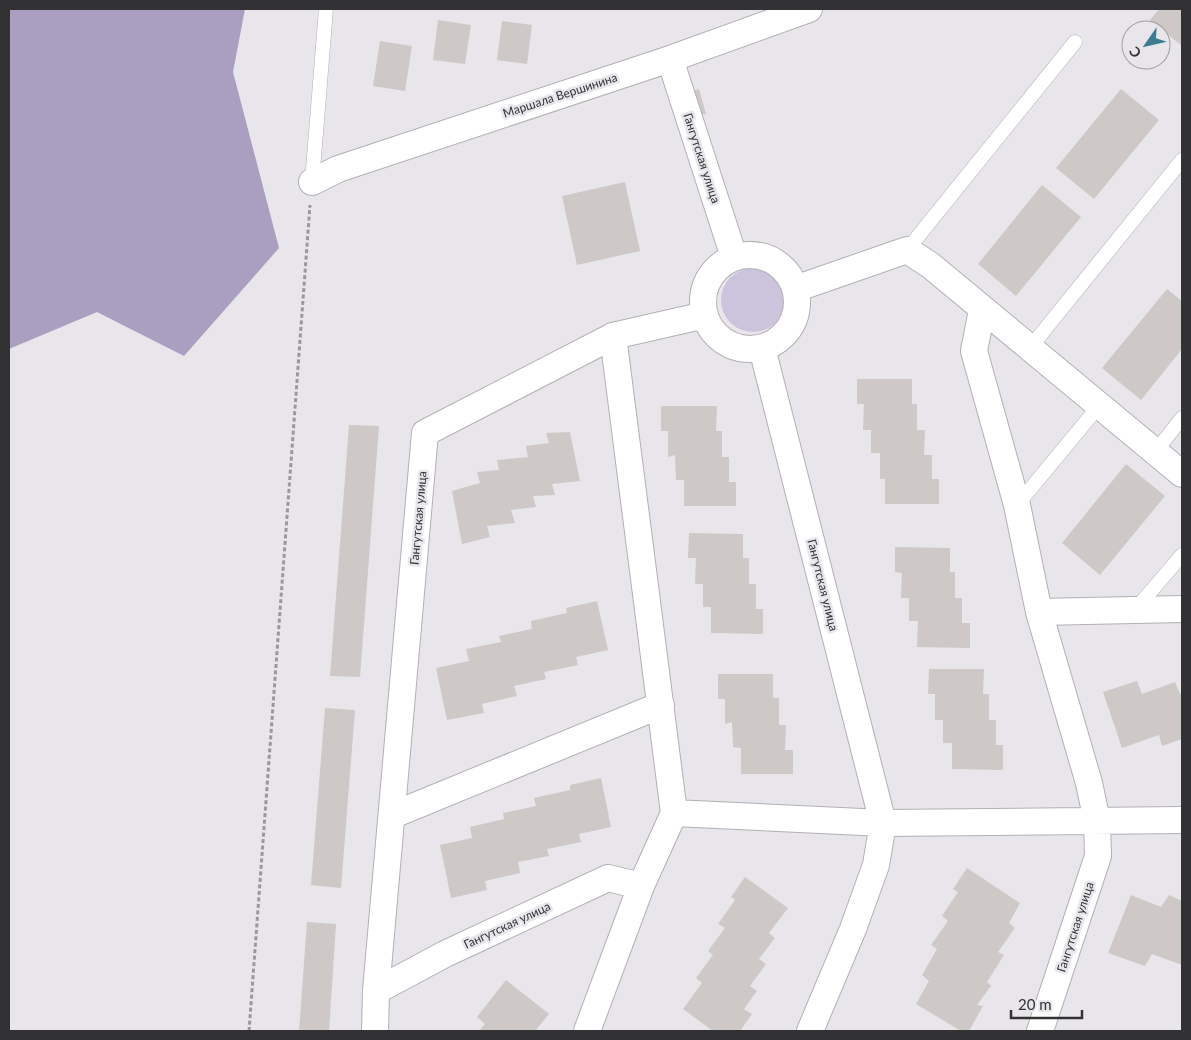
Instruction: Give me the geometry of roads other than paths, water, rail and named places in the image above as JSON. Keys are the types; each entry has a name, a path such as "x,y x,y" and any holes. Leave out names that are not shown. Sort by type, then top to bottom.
{"street":[{"name":"Маршала Вершинина","path":"312,182 348,166 670,59 751,20 809,9"},
{"name":"Гангутская улица","path":"670,59 734,257"},
{"path":"795,289 907,250 930,265 1182,474"},
{"path":"751,255 765,257 778,264 789,275 795,289 796,311 788,331 776,341 762,348 746,349 730,345 717,336 705,315 704,292 710,277 720,265 734,257 751,255"},
{"name":"Гангутская улица","path":"982,310 974,351 1017,505 1039,612 1089,783 1097,821 1098,856 1040,1031"},
{"name":"Гангутская улица","path":"376,1031 376,991 393,815 425,433 613,336 705,315"},
{"path":"587,1031 641,886 674,813 613,336"},
{"name":"Гангутская улица","path":"762,348 883,823 876,865 854,929 810,1031"},
{"path":"1039,612 1182,609"},
{"path":"393,815 661,705"},
{"path":"674,813 883,823 1182,820"},
{"name":"Гангутская улица","path":"376,991 445,954 608,878 641,886"}],"lane":[{"path":"312,182 326,9"},
{"path":"907,250 1075,42"},
{"path":"1030,349 1182,160"},
{"path":"1017,505 1099,406"},
{"path":"1155,452 1182,418"},
{"path":"1135,610 1182,555"}]}
